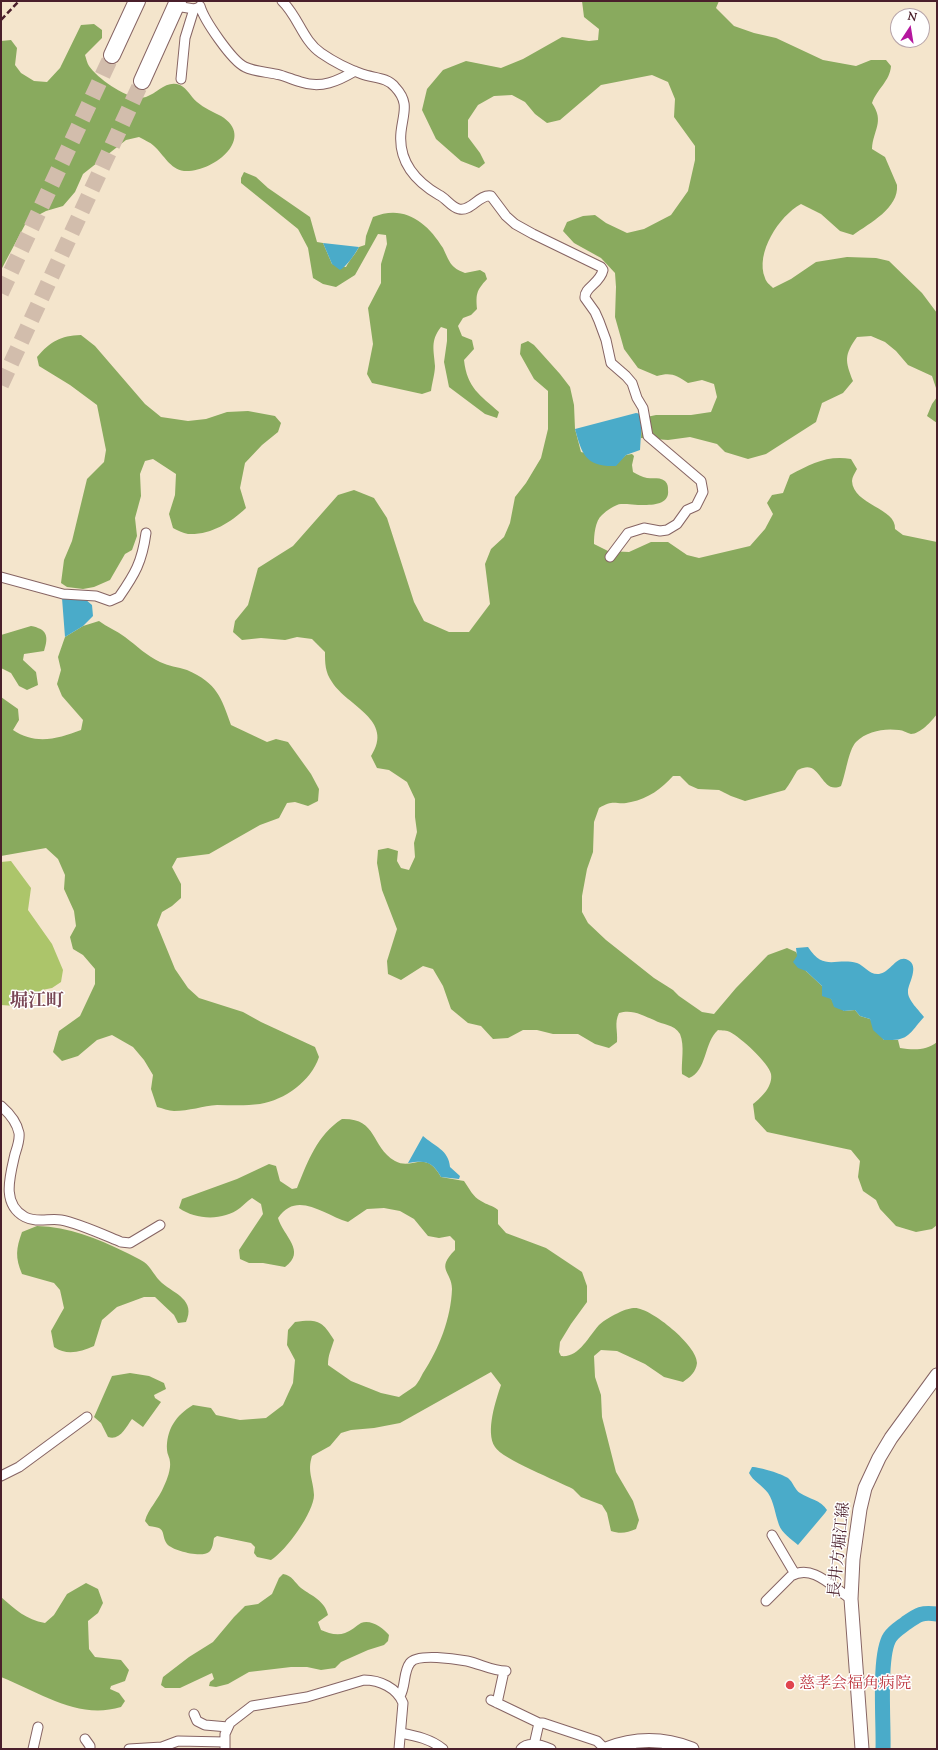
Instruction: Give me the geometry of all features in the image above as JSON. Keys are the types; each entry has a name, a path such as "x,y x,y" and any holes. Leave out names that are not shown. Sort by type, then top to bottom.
{"highway":[{"path":"112,55 137,1"},
{"path":"142,81 177,4"}],"main road":[{"name":"長井方堀江線","path":"862,1749 851,1599 853,1559 860,1509 865,1488 879,1458 891,1438 937,1375"},
{"path":"605,1749 627,1742 651,1740 674,1743 692,1749"}],"street":[{"path":"282,1 290,9 313,47 332,60 355,71 387,80 392,83 402,95 405,105 401,133 402,152 407,167 427,188 443,197 456,208 460,209 468,208 484,197 491,196 506,216 515,224 601,267 602,270 600,278 586,291 584,298 595,312 599,321 606,340 611,364 632,383 645,414 646,432 648,436 701,481 704,487 701,500 696,506 687,510 677,524 667,530 660,531 644,528 628,533 610,557"},
{"path":"177,4 199,5"},
{"path":"199,5 203,16 212,29 238,62 244,67 281,75 312,85 333,82 355,71"},
{"path":"180,79 185,38 199,5"},
{"path":"1,577 63,594 96,596 110,601 114,600 119,597 138,566 142,557 146,533"},
{"path":"1,1106 16,1123 19,1134 9,1184 9,1196 18,1213 26,1218 34,1220 63,1220 121,1242 130,1243 160,1224"},
{"path":"1,1476 19,1467 87,1417"},
{"path":"772,1535 795,1574"},
{"path":"766,1601 795,1574 806,1572 816,1574 851,1599"},
{"path":"400,1696 405,1684 408,1665 415,1660 433,1658 467,1661 493,1670 505,1671 494,1701 539,1723 597,1741 605,1749"},
{"path":"129,1749 162,1747 178,1741 225,1745 228,1727 235,1718 252,1706 307,1697 364,1680 374,1680 383,1683 400,1696 403,1703 399,1749"},
{"path":"194,1714 197,1721 205,1726 228,1727"},
{"path":"534,1745 539,1723"},
{"path":"33,1749 38,1727"},
{"path":"401,1733 421,1737 431,1741 443,1749"},
{"path":"85,1739 90,1746 90,1749"},
{"path":"521,1749 524,1745 534,1745 551,1749"}],"green space":[{"path":"582,1 719,1 716,8 734,26 754,33 776,38 823,60 856,66 871,60 886,60 891,66 890,71 886,81 872,103 878,116 878,121 872,149 885,157 897,185 893,201 875,220 853,235 840,231 821,214 801,204 785,217 771,236 763,258 763,268 768,283 773,288 791,279 816,262 847,257 876,258 889,261 922,293 937,313 937,391 932,376 908,365 896,351 885,342 871,336 857,337 847,358 848,368 853,381 843,393 822,403 816,422 766,454 748,459 725,452 717,444 690,437 668,440 641,438 642,418 656,415 691,415 711,412 717,397 714,384 702,380 688,383 670,374 657,376 638,368 624,349 615,317 615,273 601,258 574,243 563,231 567,222 583,216 595,215 606,223 627,233 644,229 671,215 688,191 695,160 695,146 674,117 675,99 668,82 652,75 601,85 560,120 547,123 535,114 525,102 512,95 494,96 478,105 468,120 468,137 480,153 485,163 479,168 461,161 436,139 422,110 427,89 443,70 466,61 501,68 523,59 562,37 589,41 598,40 599,29 584,17"},
{"path":"94,24 102,30 102,38 85,55 89,66 99,77 123,93 139,98 146,97 170,84 180,85 185,88 200,104 221,116 231,125 234,134 233,144 218,160 195,170 184,171 171,165 151,143 139,137 126,140 83,174 75,192 63,206 46,211 27,221 1,270 1,41 11,40 17,48 15,65 21,73 34,81 47,82 60,68 81,25"},
{"path":"244,172 256,177 268,188 310,217 317,242 323,243 332,264 346,267 359,247 365,245 366,236 373,217 395,213 405,214 414,218 430,230 456,269 465,273 480,270 485,273 487,279 478,293 477,309 471,315 463,318 458,326 462,336 472,340 474,349 464,360 468,378 480,395 499,412 497,418 485,414 449,387 444,362 447,329 441,327 434,341 435,369 431,391 422,394 372,383 367,374 373,344 368,308 381,283 381,264 387,244 386,235 378,234 355,275 336,287 323,284 313,278 308,248 298,229 241,183 241,178"},
{"path":"81,335 95,346 145,404 161,417 188,421 206,419 227,412 248,411 275,416 281,423 278,432 262,445 245,463 240,488 246,508 227,523 205,532 188,534 173,528 169,514 175,495 176,474 153,459 145,461 140,474 141,496 135,518 137,536 132,550 125,554 110,580 94,587 83,589 67,587 61,583 64,560 72,541 87,479 104,462 106,450 97,405 70,385 39,366 37,357 56,340"},
{"path":"528,341 534,345 570,387 574,405 575,429 581,452 619,461 626,455 632,454 634,456 632,465 633,472 645,478 661,479 667,484 667,497 657,504 619,504 604,513 595,528 594,544 608,551 629,552 651,542 668,542 687,555 699,558 750,546 765,529 773,514 767,503 772,495 783,493 790,475 819,461 834,458 851,459 857,469 852,480 854,489 859,496 889,516 894,522 895,529 903,535 937,542 937,714 922,730 911,734 900,730 888,729 876,731 860,738 853,746 851,751 841,786 835,788 825,783 818,773 809,767 799,769 785,790 745,801 719,790 698,789 689,785 680,776 673,776 649,796 637,801 626,803 609,803 604,805 599,808 594,822 593,852 587,869 582,896 582,912 588,923 606,940 654,978 702,1012 714,1014 736,988 768,955 787,948 796,952 806,971 822,986 831,999 844,1011 855,1010 860,1016 870,1019 884,1040 898,1040 900,1048 915,1049 928,1047 937,1042 937,1225 932,1229 916,1232 896,1226 880,1209 876,1200 863,1191 858,1177 860,1161 851,1150 767,1132 755,1119 753,1104 769,1087 771,1074 769,1069 754,1051 729,1031 718,1030 713,1035 699,1069 689,1078 682,1074 683,1049 678,1031 672,1026 657,1022 633,1012 619,1013 616,1024 617,1042 609,1048 595,1044 578,1034 553,1034 537,1030 523,1030 508,1038 493,1039 481,1026 468,1023 451,1009 443,986 433,969 423,966 401,980 388,974 387,961 397,929 382,890 377,863 378,850 388,848 398,851 397,861 401,868 409,870 415,857 414,843 417,832 415,799 407,782 389,770 377,768 371,756 377,743 377,733 373,723 366,714 339,691 332,682 325,664 325,652 312,639 297,637 285,640 261,638 242,640 233,632 235,621 248,605 258,568 293,546 338,495 354,490 374,498 387,518 414,602 424,621 449,632 469,632 490,604 485,564 491,549 504,537 510,523 515,497 526,483 541,458 548,429 548,391 534,379 520,354 521,344"},
{"path":"937,397 937,423 927,416"},
{"path":"99,621 122,635 155,660 166,665 187,670 205,680 221,699 231,725 267,742 276,739 288,742 311,774 319,789 318,801 308,806 295,802 287,803 279,818 260,825 209,854 177,858 172,867 181,884 181,898 162,912 157,925 175,969 188,988 199,998 243,1012 315,1047 319,1057 310,1074 288,1094 269,1102 254,1105 206,1106 170,1111 157,1107 151,1089 153,1075 144,1060 133,1047 112,1035 97,1040 78,1056 62,1061 53,1052 59,1031 80,1016 95,984 95,969 83,955 73,949 70,937 76,926 74,911 64,889 65,875 58,859 46,848 1,856 1,697 18,709 19,720 13,730 21,735 30,738 47,739 64,736 81,730 83,720 62,696 57,684 61,670 58,657 65,637 83,626"},
{"path":"31,626 43,631 46,641 44,651 24,654 23,660 36,672 38,685 27,690 19,686 11,673 1,668 1,635"},
{"path":"11,861 31,888 28,910 52,944 63,970 61,982 52,988 42,990 15,1006 1,1005 1,862"},
{"path":"342,1119 354,1120 362,1123 373,1134 387,1155 395,1161 408,1164 424,1162 435,1168 441,1177 464,1181 471,1192 478,1199 498,1210 498,1224 506,1233 546,1248 582,1272 587,1286 587,1302 560,1342 559,1352 561,1356 573,1354 583,1346 599,1325 606,1319 622,1311 633,1308 652,1314 672,1329 690,1347 697,1363 692,1374 683,1382 664,1377 645,1364 617,1351 601,1350 594,1356 595,1377 601,1395 602,1417 616,1472 633,1501 639,1520 636,1529 624,1533 611,1531 607,1513 602,1505 581,1497 573,1489 508,1458 495,1447 492,1441 491,1425 494,1407 501,1385 491,1372 400,1423 374,1428 351,1430 341,1433 330,1446 312,1456 310,1471 314,1495 313,1502 304,1521 291,1540 271,1560 257,1557 254,1553 255,1547 251,1543 217,1536 214,1538 210,1551 205,1554 194,1554 181,1551 170,1547 167,1544 161,1530 159,1528 149,1526 145,1521 162,1491 167,1478 170,1465 170,1460 167,1453 168,1436 173,1424 182,1413 193,1405 211,1408 216,1415 240,1420 266,1418 283,1405 293,1383 295,1360 287,1345 288,1330 295,1322 318,1322 330,1333 334,1340 329,1355 328,1365 351,1381 381,1393 399,1397 415,1386 439,1344 447,1322 451,1300 451,1283 445,1266 449,1257 455,1250 455,1241 450,1236 439,1238 428,1236 414,1219 400,1211 384,1208 367,1209 348,1222 311,1207 302,1205 294,1206 285,1210 278,1218 294,1249 294,1255 291,1261 285,1267 263,1263 249,1263 240,1259 239,1250 263,1214 261,1204 252,1198 233,1212 218,1217 201,1217 179,1208 182,1199 237,1179 269,1164 276,1166 280,1181 292,1189 297,1188 314,1149 333,1125"},
{"path":"37,1226 72,1231 82,1234 114,1247 144,1262 162,1283 183,1298 188,1308 186,1322 178,1323 174,1315 155,1297 144,1297 117,1307 102,1320 94,1346 74,1352 59,1350 54,1347 51,1331 64,1308 60,1290 54,1283 22,1274 17,1258 18,1243 22,1232"},
{"path":"130,1373 149,1376 164,1383 166,1389 154,1395 155,1398 161,1402 143,1427 132,1419 119,1435 112,1438 108,1437 101,1423 94,1417 112,1376"},
{"path":"283,1574 291,1578 301,1588 318,1599 324,1606 328,1615 318,1622 321,1630 333,1634 342,1634 361,1623 369,1622 380,1627 389,1635 388,1641 384,1645 368,1650 341,1662 335,1668 321,1670 307,1667 291,1667 249,1672 228,1684 216,1687 209,1686 210,1682 214,1679 212,1673 180,1688 165,1688 161,1685 163,1677 189,1657 213,1642 245,1606 258,1604 272,1594 279,1578"},
{"path":"86,1583 98,1589 103,1603 98,1613 88,1621 89,1649 95,1657 121,1660 129,1670 125,1681 111,1686 110,1689 119,1693 125,1701 121,1707 105,1710 90,1710 75,1707 45,1697 1,1677 1,1597 26,1617 45,1623 54,1615 67,1594"}],"water":[{"path":"323,243 359,247 348,263 340,270 332,264"},
{"path":"636,413 641,414 642,418 640,450 626,455 616,466 598,464 587,458 580,446 575,429"},
{"path":"62,598 85,599 92,605 93,616 83,626 65,637"},
{"path":"808,947 819,959 831,962 843,961 857,963 870,972 876,974 887,971 900,960 908,960 913,966 913,971 908,988 908,994 912,1002 924,1017 907,1036 899,1039 884,1040 873,1030 870,1019 860,1016 855,1010 844,1011 834,1007 831,999 822,996 822,986 806,971 798,968 793,962 797,956 796,948"},
{"path":"423,1136 444,1152 449,1161 450,1167 460,1176 459,1179 441,1177 438,1172 428,1163 408,1163"},
{"path":"752,1467 771,1471 788,1478 798,1492 822,1504 827,1510 798,1545 780,1528 768,1493 749,1473"}],"waterway":[{"path":"883,1749 882,1691 886,1646 893,1633 906,1623 921,1614 937,1614"}],"tunnel":[{"path":"1,293 112,55"},
{"path":"1,385 142,81"}],"railway":[{"path":"1,20 19,1"}],"place":[{"name":"慈孝会福角病院","path":"790,1685"}],"district":[{"name":"堀江町","path":"37,1003"}]}
